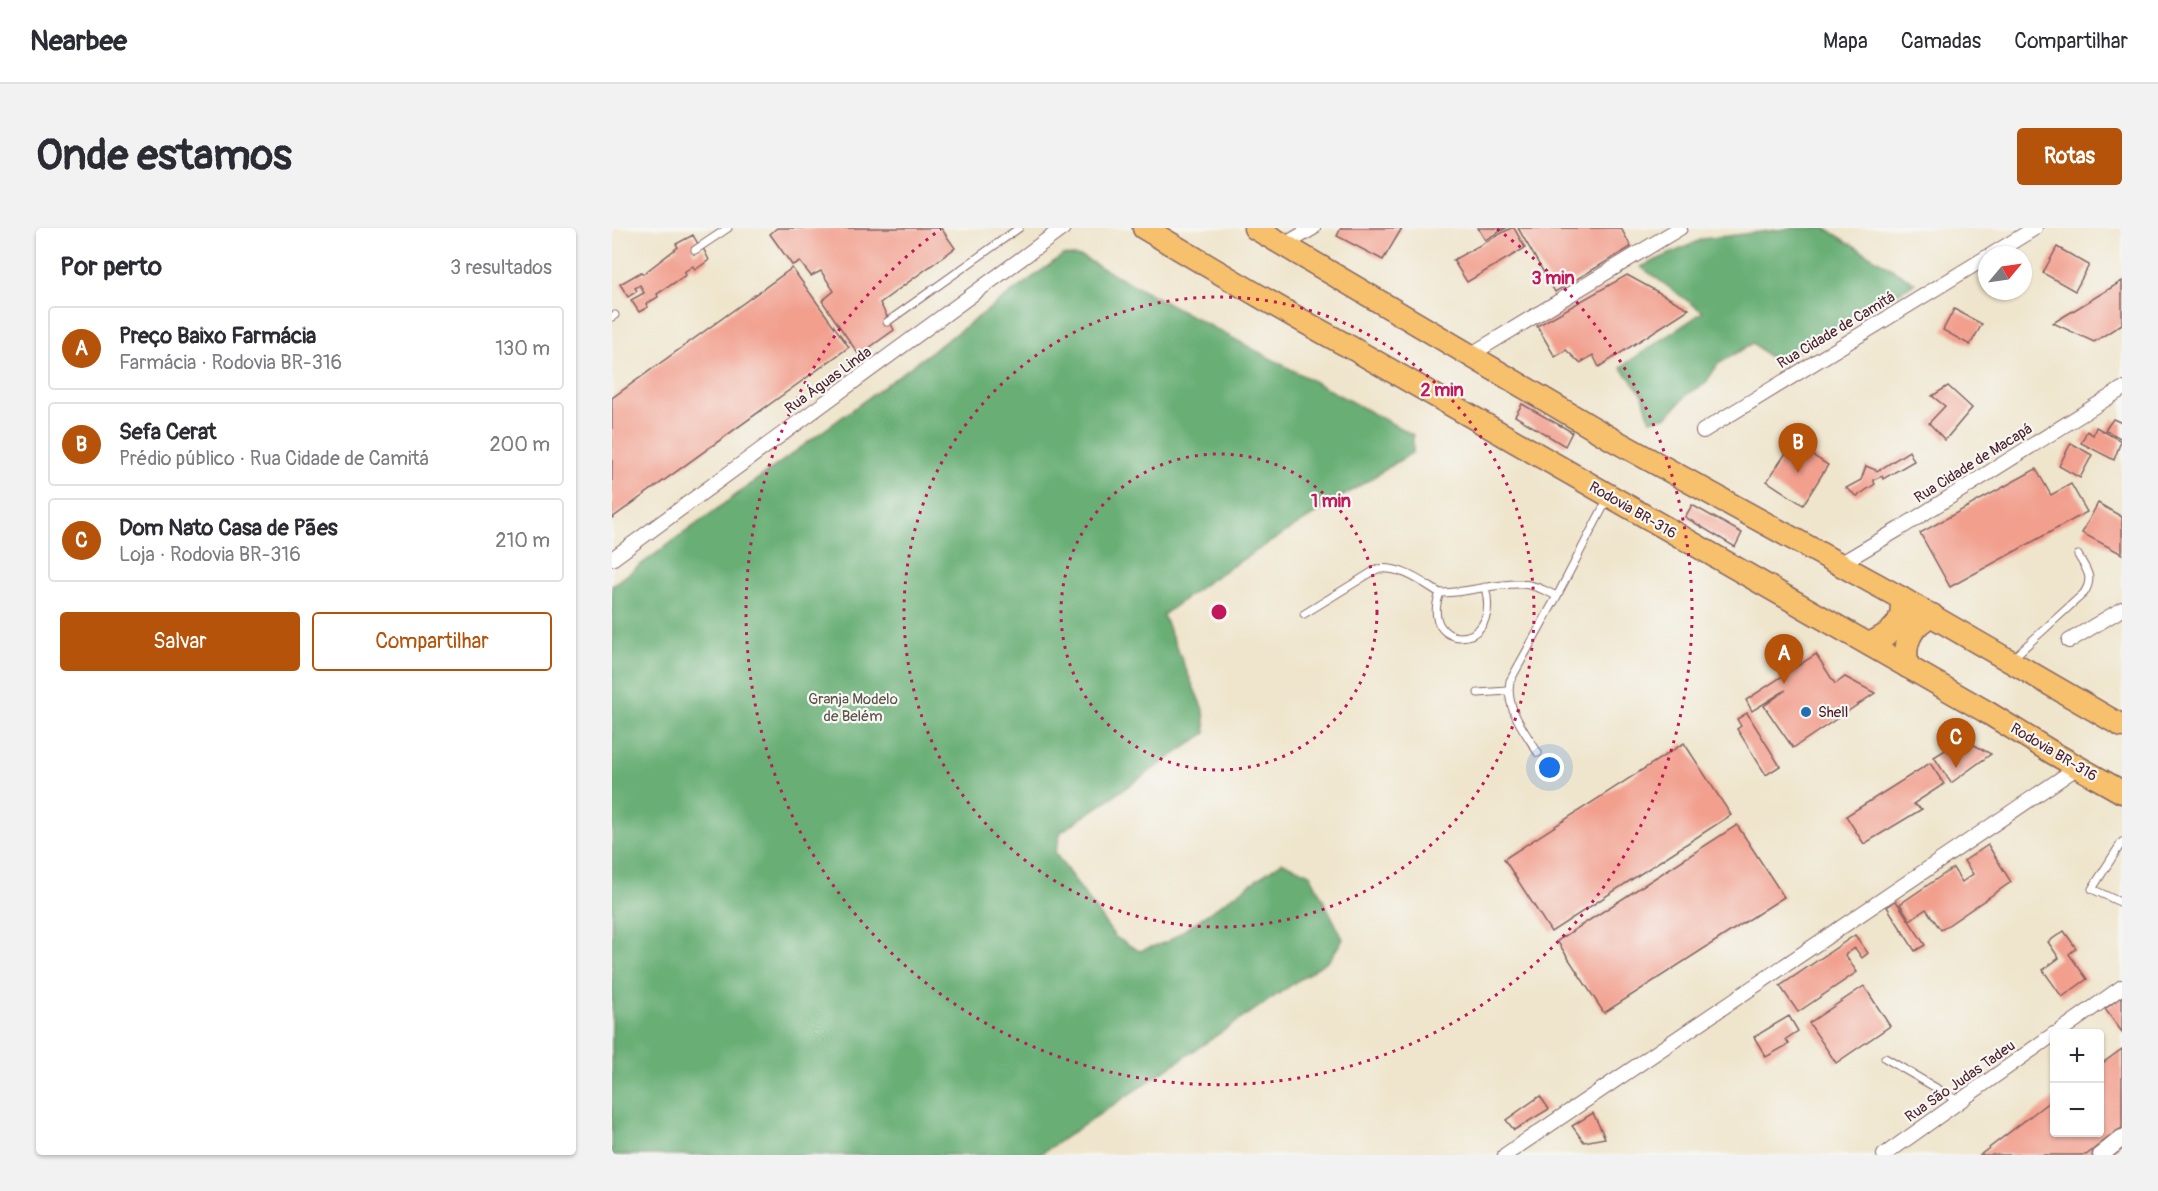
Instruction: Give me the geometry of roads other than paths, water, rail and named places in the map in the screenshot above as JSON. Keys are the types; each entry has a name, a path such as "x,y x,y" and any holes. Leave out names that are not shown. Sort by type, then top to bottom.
{"highway":[{"name":"Rodovia BR-316","path":"1144,228 1308,325 1869,644 2122,792"},
{"path":"1255,228 1610,438 1932,615 2122,726"},
{"path":"1869,644 1889,635 1897,624 1902,612 1901,598"},
{"path":"1908,667 1906,652 1908,638 1920,621 1932,615"}],"street":[{"name":"Rua Águas Linda","path":"612,560 1063,228"},
{"path":"1284,245 1313,228"},
{"path":"1470,355 1680,228"},
{"path":"2006,246 2035,228"},
{"name":"Rua Cidade de Camitá","path":"1703,431 1978,263"},
{"name":"Rua Cidade de Macapá","path":"1840,564 2122,389"},
{"path":"2069,641 2122,609"},
{"path":"1505,1155 2078,767"},
{"name":"Rua São Judas Tadeu","path":"2062,1029 2122,987"},
{"name":"Rua São Judas Tadeu","path":"1884,1155 2050,1038"},
{"path":"2101,1155 2122,1138"}],"lane":[{"path":"695,250 728,228"},
{"path":"887,322 1019,228"},
{"path":"1538,753 1513,711 1508,691 1510,681 1609,496"},
{"path":"2011,660 2084,593 2089,584 2089,574 2078,555"},
{"path":"1304,614 1377,569 1389,568 1403,572 1440,593 1521,584 1537,587 1557,596"},
{"path":"1440,593 1436,604 1436,617 1449,635 1461,637 1473,634 1488,614 1490,603 1485,587"},
{"path":"1478,693 1508,691"},
{"path":"2122,842 2092,889 2122,903"},
{"path":"1885,1058 1960,1101"}],"place":[{"name":"Sefa Cerat","path":"1798,473"},
{"name":"Preço Baixo Farmácia","path":"1784,684"},
{"name":"Shell","path":"1806,712"},
{"name":"Dom Nato Casa de Pães","path":"1956,768"}],"park label":[{"name":"Granja Modelo de Belém","path":"853,708"}]}
